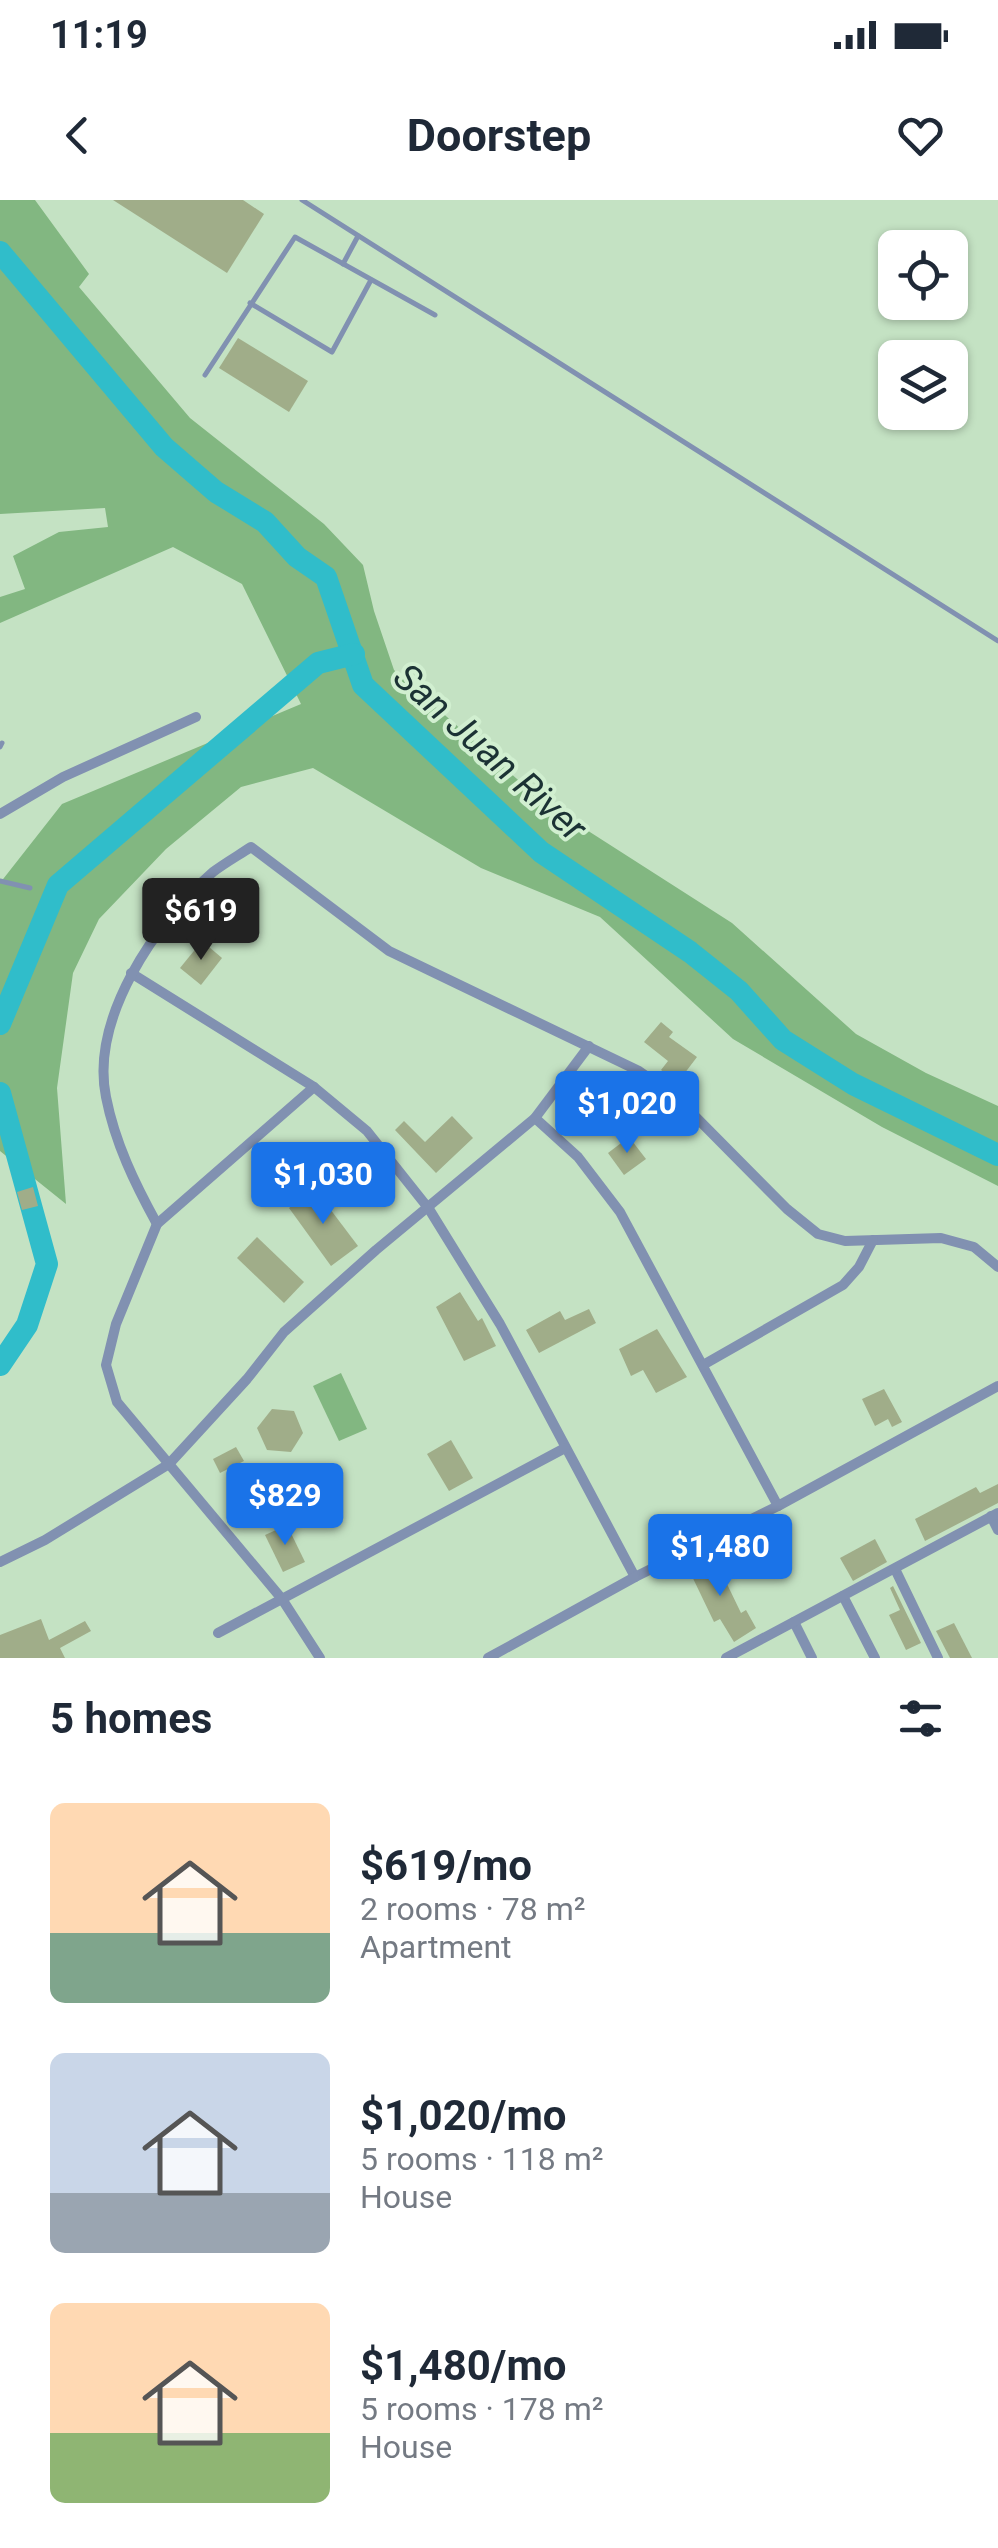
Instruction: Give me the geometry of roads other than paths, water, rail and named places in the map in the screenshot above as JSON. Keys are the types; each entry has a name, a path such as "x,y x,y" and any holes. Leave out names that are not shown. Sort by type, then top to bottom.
{"street":[{"path":"0,814 62,777 196,717"},
{"path":"157,1224 133,1180 104,1094 105,1043 131,973 175,910 215,871 251,847 390,951 639,1071 676,1097 787,1209 818,1234 845,1241 941,1238 974,1246 998,1266"},
{"path":"131,973 314,1087 368,1131 429,1209 500,1324 635,1577"},
{"path":"0,1562 45,1540 169,1464 284,1332 536,1118 589,1046"},
{"path":"314,1087 157,1224 116,1324 106,1365 117,1402 282,1599 320,1658"},
{"path":"536,1118 578,1157 620,1212 778,1506"},
{"path":"703,1364 843,1285 873,1240"},
{"path":"488,1658 998,1386"},
{"path":"218,1633 565,1448"},
{"path":"726,1658 747,1653 794,1622 995,1514 998,1530"},
{"path":"895,1568 938,1658"},
{"path":"843,1596 876,1658"},
{"path":"794,1622 812,1658"}],"lane":[{"path":"302,200 998,642"},
{"path":"205,375 295,236 435,315"},
{"path":"343,264 358,236"},
{"path":"250,303 332,352 372,280"},
{"path":"0,881 30,888"}],"waterway":[{"name":"San Juan River","path":"0,252 164,447 216,492 265,522 297,557 326,577 363,685 541,852 690,952 739,991 783,1040 853,1084 998,1155"},
{"path":"0,1024 58,885 318,663 354,654"},
{"path":"0,1093 47,1264 27,1325 0,1365"}]}
